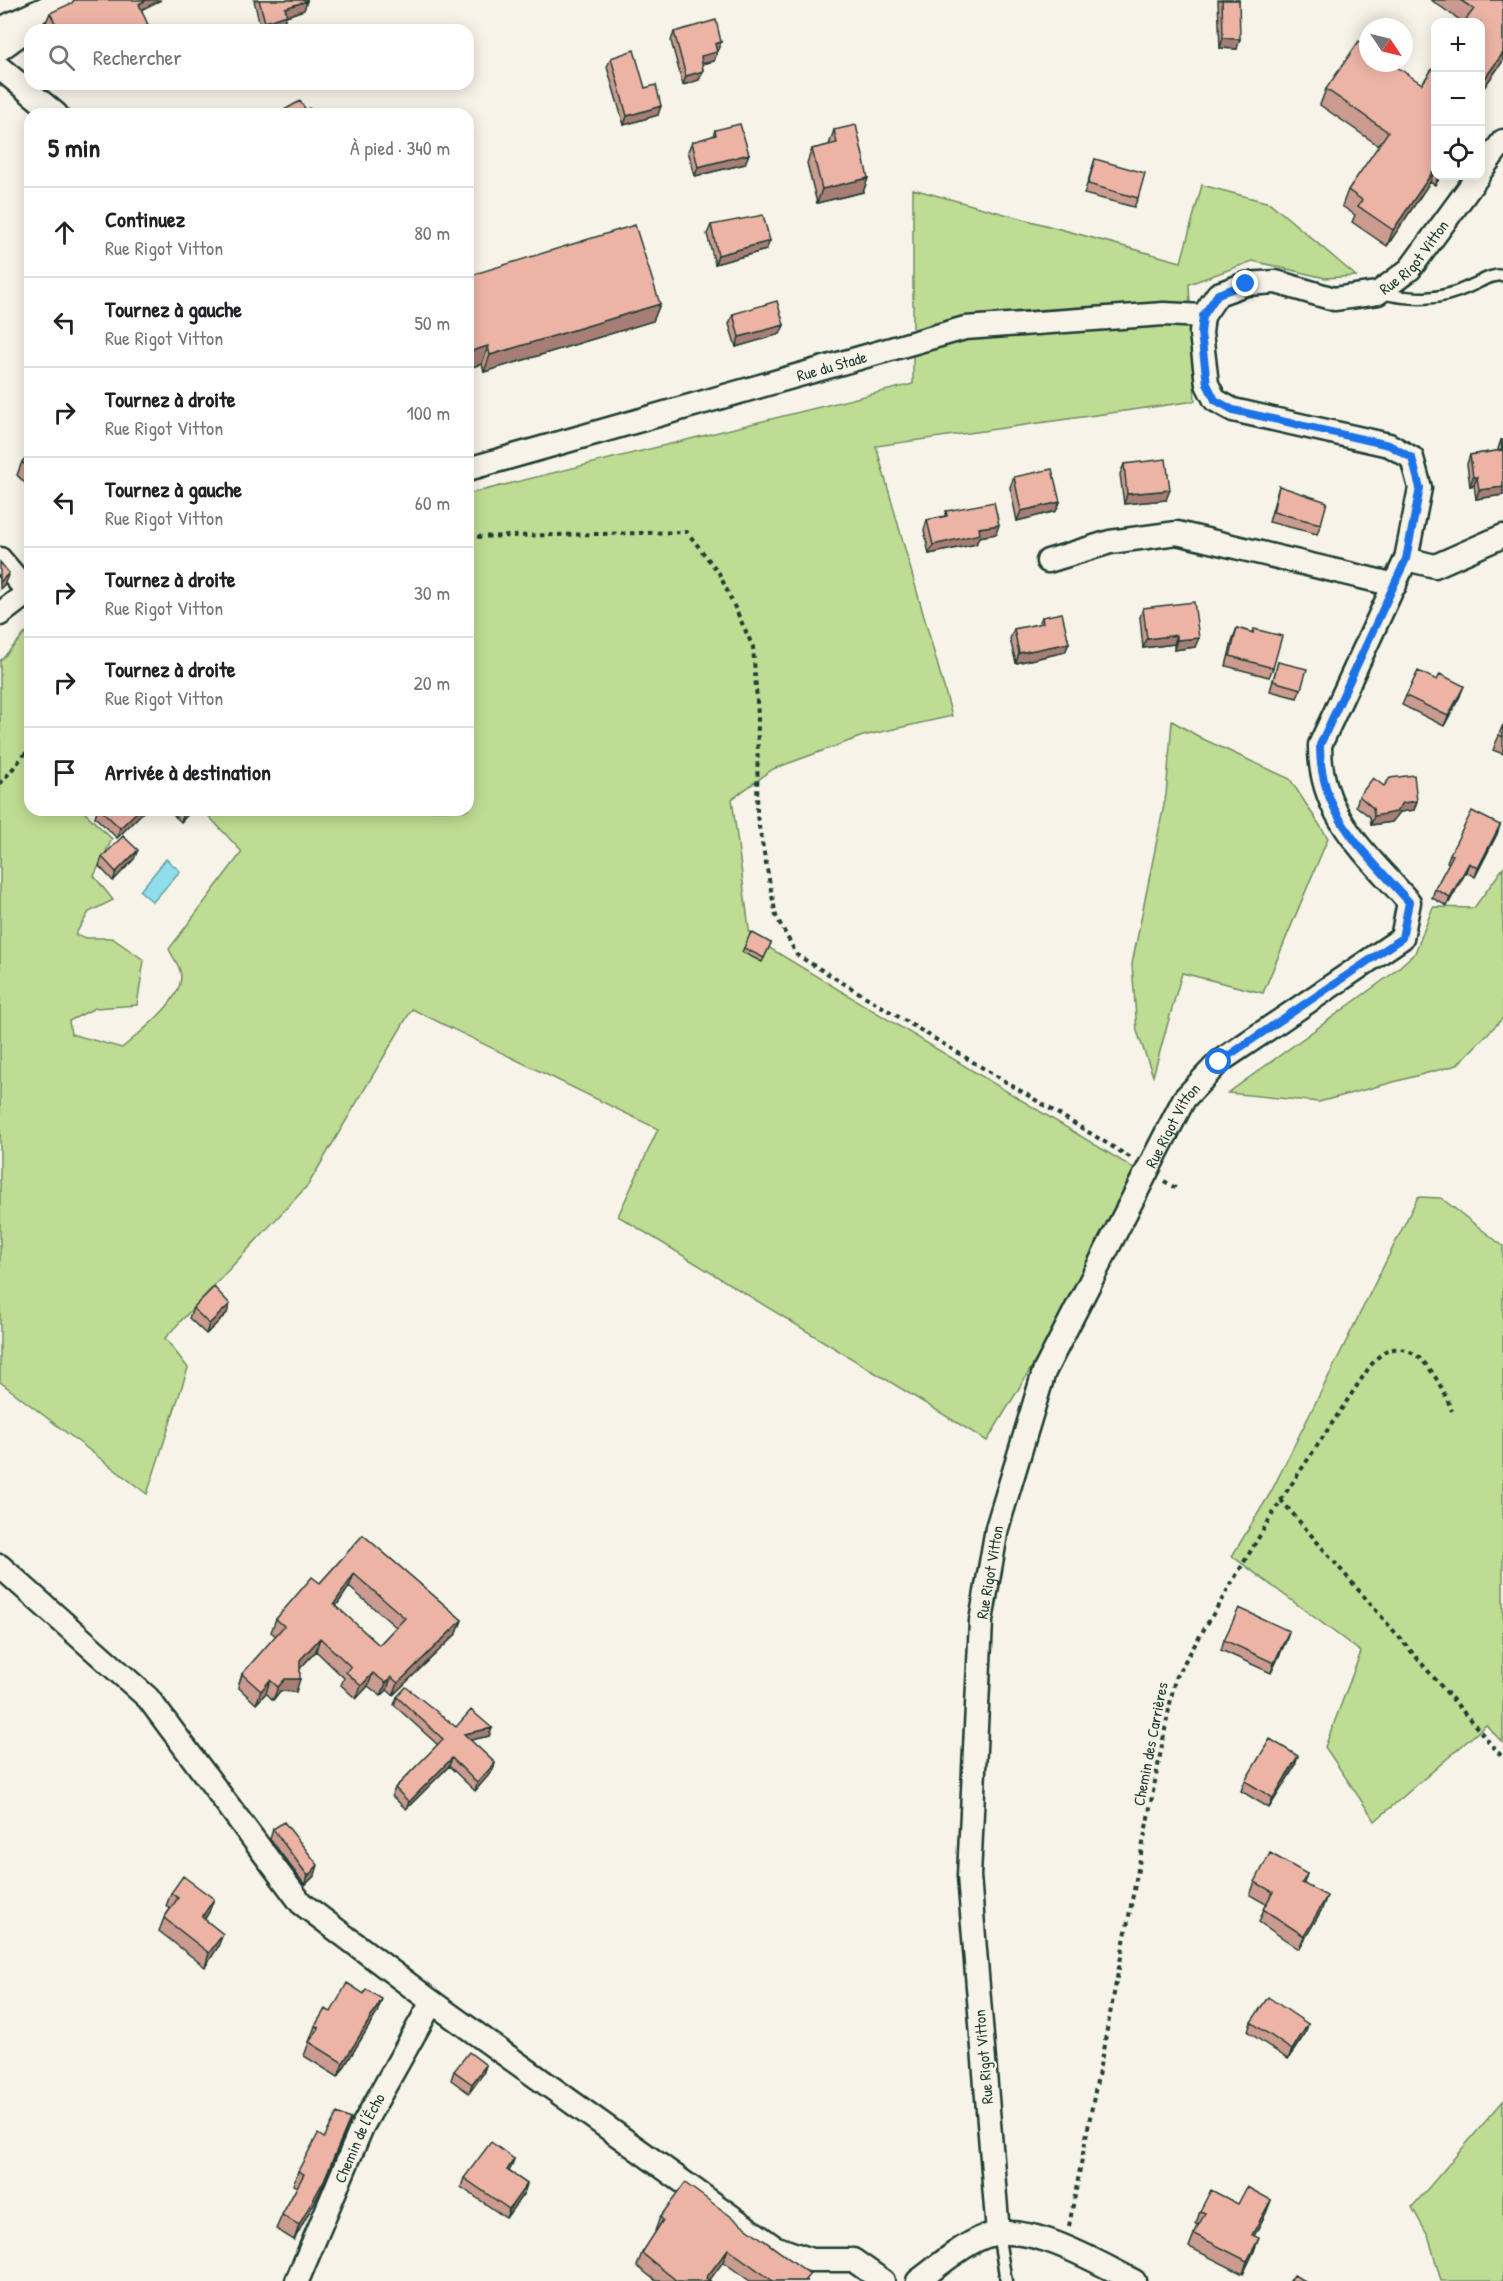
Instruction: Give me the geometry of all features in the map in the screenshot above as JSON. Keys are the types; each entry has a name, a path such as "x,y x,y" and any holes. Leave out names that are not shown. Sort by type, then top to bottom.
{"street":[{"path":"0,29 63,0"},
{"path":"33,24 36,13"},
{"path":"0,49 24,32"},
{"path":"0,68 24,88"},
{"path":"27,90 49,108"},
{"path":"1485,165 1503,141"},
{"name":"Rue Rigot Vitton","path":"998,2233 969,1875 981,1622 997,1528 1044,1372 1184,1099 1219,1062 1402,938 1409,902 1347,831 1327,796 1320,770 1320,745 1406,559 1420,488 1412,458 1389,445 1233,410 1215,400 1207,384 1202,325 1218,294 1246,284 1276,282 1334,299 1378,293 1410,269 1475,180"},
{"name":"Rue du Stade","path":"474,467 965,328 1164,314 1202,325"},
{"path":"1048,561 1110,542 1177,533 1395,585"},
{"path":"1406,559 1435,566 1503,536"},
{"path":"0,559 24,585"},
{"path":"0,614 24,595"},
{"path":"0,1566 148,1698 301,1903 432,2002 774,2247 811,2260 853,2260 883,2281"},
{"name":"Chemin de l'Écho","path":"297,2281 362,2127 432,2002"},
{"path":"918,2281 979,2239 998,2233 1026,2235 1065,2246 1134,2281"}],"lane":[{"path":"1378,293 1412,300 1446,295 1490,276 1503,275"},
{"path":"998,2233 1006,2281"}],"path":[{"path":"474,537 687,532 719,573 753,647 758,714 757,816 776,916 797,955 1149,1169"},
{"path":"0,784 24,755"},
{"name":"Chemin des Carrières","path":"1065,2246 1175,1678 1281,1500 1370,1366 1386,1351 1403,1349 1426,1363 1443,1389 1452,1411"},
{"path":"1281,1500 1503,1758"}],"green space":[{"path":"1202,185 1270,203 1356,276 1325,278 1253,261 1189,284 1195,401 876,446 952,716 863,736 773,769 732,799 750,936 1135,1169 1052,1334 987,1441 618,1216 658,1129 412,1009 308,1185 165,1338 188,1368 147,1494 0,1382 0,661 24,635 24,816 88,816 112,839 94,876 113,900 89,912 75,935 87,938 112,938 144,960 137,1005 95,1008 69,1021 71,1034 122,1048 160,1014 177,992 181,981 180,971 169,949 242,852 209,816 474,816 474,493 913,384 913,189 1181,262"},
{"path":"1172,721 1203,739 1290,779 1328,838 1263,993 1182,973 1153,1076 1137,1031 1132,964 1166,795"},
{"path":"1503,868 1503,1018 1457,1065 1319,1102 1228,1093 1389,976 1415,953 1433,907 1474,908"},
{"path":"1418,1197 1441,1198 1503,1246 1503,1743 1486,1725 1375,1821 1325,1747 1361,1652 1232,1556 1271,1492"},
{"path":"1503,2101 1503,2281 1441,2281 1429,2238 1412,2207"}],"water":[{"path":"166,859 180,871 153,902 140,891"}],"building":[{"path":"74,0 146,0 139,4 148,24 56,24 50,13"},
{"path":"259,0 307,1 285,8 287,15 265,22"},
{"path":"1222,0 1239,0 1240,39 1223,38"},
{"path":"1460,0 1503,0 1503,53 1485,78 1485,18 1467,18 1474,9"},
{"path":"716,20 721,42 715,44 717,52 701,56 703,71 686,76 674,32"},
{"path":"1359,41 1359,72 1404,72 1422,84 1431,71 1431,174 1393,230 1358,206 1362,200 1348,190 1388,132 1326,89"},
{"path":"634,50 645,88 656,85 661,106 627,116 611,58"},
{"path":"300,101 305,108 288,108"},
{"path":"740,124 749,154 698,167 692,142 716,135 715,130"},
{"path":"856,125 868,178 822,189 812,149 837,143 834,130"},
{"path":"1095,159 1145,173 1138,198 1088,184"},
{"path":"763,215 770,241 718,255 711,225"},
{"path":"635,225 660,304 490,355 488,346 474,350 474,274"},
{"path":"777,301 784,325 739,337 733,314"},
{"path":"1501,440 1503,440 1503,487 1479,490 1477,477 1473,477 1470,455 1502,450"},
{"path":"1166,459 1170,490 1127,494 1124,464"},
{"path":"1052,469 1060,502 1021,511 1014,477"},
{"path":"1279,486 1327,502 1321,524 1273,512"},
{"path":"994,502 999,525 979,528 980,534 933,545 927,520 947,516 946,511"},
{"path":"0,562 9,573 0,582"},
{"path":"1194,602 1199,638 1177,640 1177,635 1147,639 1143,608"},
{"path":"1062,613 1069,643 1019,653 1014,629 1043,623 1042,617"},
{"path":"1237,628 1253,633 1254,629 1282,636 1273,668 1230,656"},
{"path":"1278,662 1307,669 1301,689 1273,681"},
{"path":"1418,671 1437,680 1440,674 1464,686 1448,716 1406,696"},
{"path":"1503,725 1503,737 1499,735"},
{"path":"1414,775 1417,801 1403,803 1396,812 1374,816 1373,808 1359,796 1373,778 1384,786 1390,778"},
{"path":"1472,811 1500,825 1478,868 1469,863 1450,897 1435,889"},
{"path":"107,816 133,816 120,828"},
{"path":"123,836 138,850 116,872 102,857"},
{"path":"751,932 771,943 764,958 744,948"},
{"path":"214,1287 230,1304 209,1324 193,1308"},
{"path":"363,1535 462,1620 398,1683 391,1677 386,1683 373,1673 361,1686 346,1672 351,1667 320,1638 300,1660 300,1679 285,1679 278,1687 270,1680 261,1691 242,1674 284,1626 276,1619 312,1577 320,1583","holes":["354,1574 405,1618 379,1645 334,1604"]},
{"path":"1239,1608 1289,1631 1274,1663 1224,1640"},
{"path":"406,1687 456,1727 471,1710 492,1728 464,1734 495,1763 477,1783 452,1758 409,1802 395,1788 443,1739 397,1697"},
{"path":"1270,1739 1298,1756 1273,1798 1245,1781"},
{"path":"284,1822 318,1865 308,1876 273,1829"},
{"path":"1270,1853 1307,1874 1302,1883 1327,1896 1304,1936 1263,1909 1273,1892 1255,1882"},
{"path":"183,1876 214,1899 202,1917 223,1934 209,1953 164,1918 178,1898 171,1893"},
{"path":"347,1983 364,1994 366,1989 382,1999 343,2063 309,2042 319,2028 315,2026 325,2009 331,2012"},
{"path":"1268,1997 1308,2024 1292,2050 1251,2022"},
{"path":"469,2052 486,2065 472,2084 454,2071"},
{"path":"337,2113 350,2119 324,2180 299,2225 282,2215 304,2174 298,2171 318,2134 324,2138"},
{"path":"491,2142 514,2159 507,2170 527,2184 509,2209 464,2178"},
{"path":"685,2183 810,2274 804,2281 773,2281 728,2249 706,2278 710,2281 677,2281 642,2253 663,2220 660,2217"},
{"path":"1247,2187 1271,2200 1252,2235 1259,2238 1247,2261 1194,2234 1205,2213 1200,2211 1211,2190 1238,2204"},
{"path":"1294,2275 1304,2281 1290,2281"}],"route":[{"path":"1219,1062 1402,938 1409,902 1347,831 1327,796 1320,770 1320,745 1406,559 1420,488 1412,458 1389,445 1233,410 1215,400 1207,384 1201,333 1203,316 1218,294 1246,284"}]}
